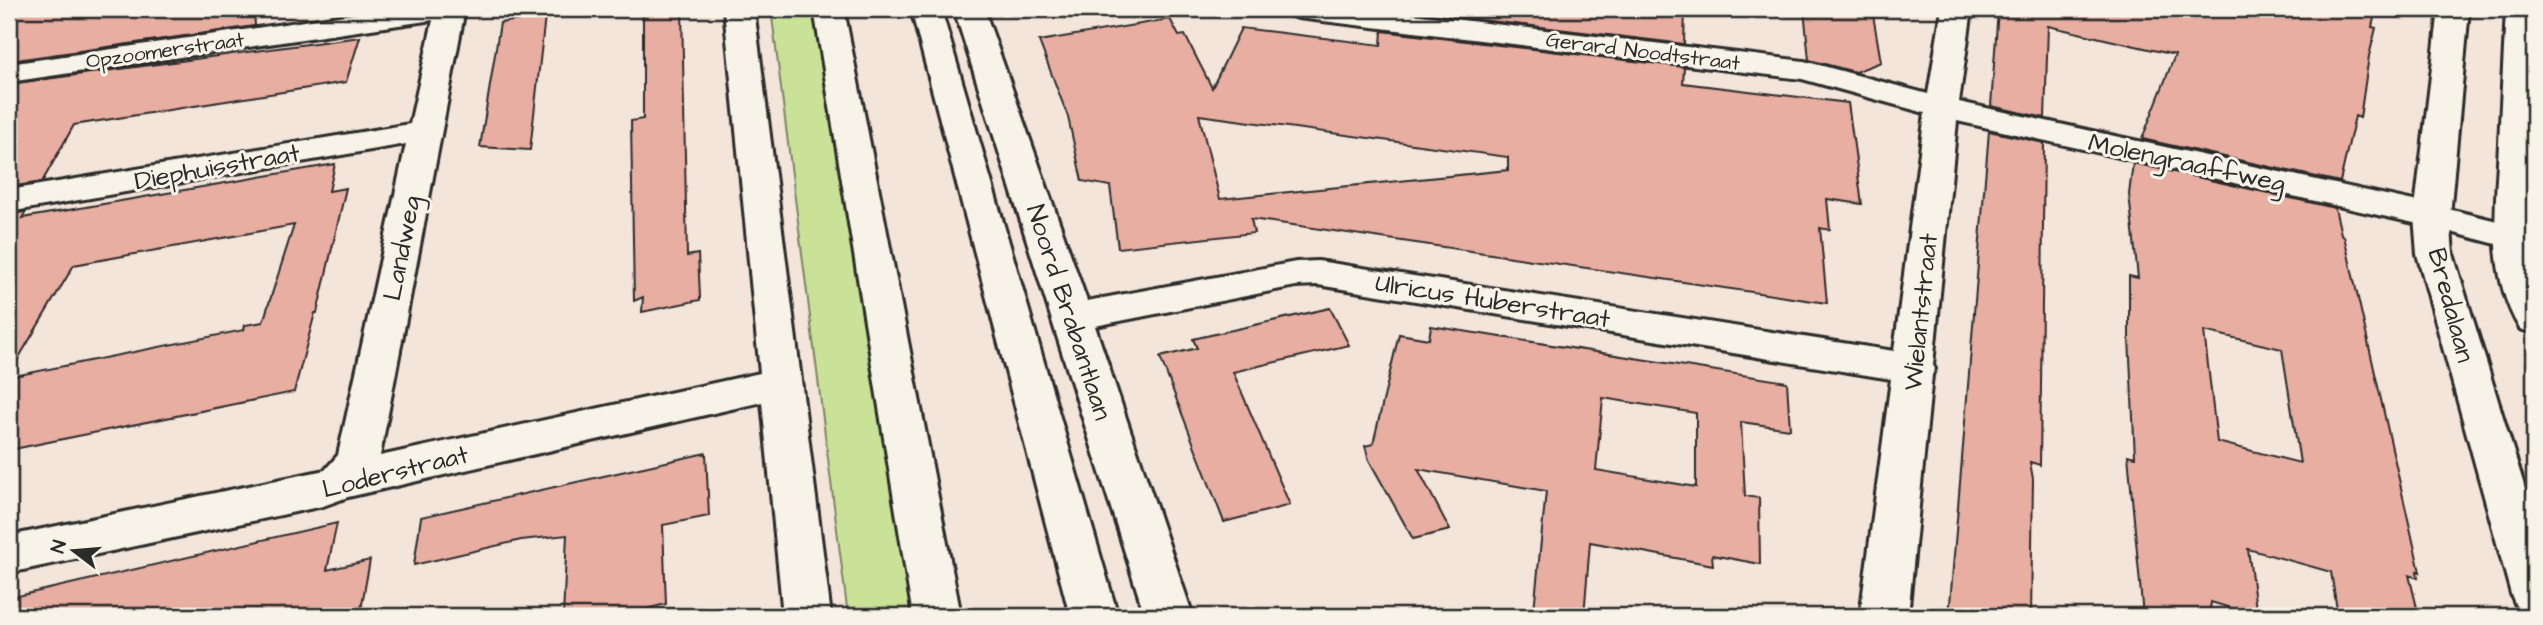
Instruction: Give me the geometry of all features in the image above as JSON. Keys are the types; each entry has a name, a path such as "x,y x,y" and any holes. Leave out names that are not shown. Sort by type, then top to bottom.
{"street":[{"name":"Opzoomerstraat","path":"9,73 448,9"},
{"name":"Landweg","path":"340,482 358,461 448,9"},
{"path":"739,9 780,383 799,614"},
{"path":"829,9 937,616"},
{"name":"Noord Brabantlaan","path":"926,9 1094,616"},
{"name":"Noord Brabantlaan","path":"969,9 1073,317 1169,616"},
{"name":"Gerard Noodtstraat","path":"1298,9 1804,70 1942,108"},
{"name":"Wielantstraat","path":"1884,616 1942,108 1957,9"},
{"name":"Bredalaan","path":"2454,9 2432,216 2435,254 2534,594"},
{"path":"2521,9 2523,240 2519,278 2534,320"},
{"name":"Molengraaffweg","path":"1942,108 2432,216 2523,240"},
{"name":"Diephuisstraat","path":"9,201 425,131"},
{"name":"Ulricus Huberstraat","path":"1073,317 1296,274 1318,273 1914,369"},
{"name":"Loderstraat","path":"9,555 323,489 340,482 780,383"}],"green space":[{"path":"771,9 817,9 919,616 848,616"}],"building":[{"path":"9,9 254,9 255,26 9,61"},
{"path":"643,9 682,9 687,256 698,254 700,300 642,312 643,297 634,301 631,121 643,119"},
{"path":"1390,9 1685,9 1684,44"},
{"path":"1804,9 1872,9 1881,62 1855,72 1809,60"},
{"path":"1998,9 2376,9 2372,27 2376,28 2360,118 2355,116 2340,182 2142,139 2175,55 2048,26 2045,118 1991,106"},
{"path":"545,16 530,150 480,147 500,23"},
{"path":"1170,19 1179,36 1185,35 1212,88 1241,28 1381,45 1382,31 1684,67 1683,83 1848,103 1862,204 1827,199 1830,230 1820,228 1827,303 1251,219 1254,233 1118,248 1110,186 1082,181 1068,117 1039,41","holes":["1199,115 1508,157 1508,170 1220,199"]},
{"path":"360,37 346,82 74,125 42,182 9,187 9,84"},
{"path":"1989,131 2044,143 2040,465 2030,462 2033,479 2031,616 1949,616"},
{"path":"2133,163 2335,208 2341,234 2344,236 2420,572 2417,571 2418,578 2409,575 2419,616 2338,616 2331,572 2248,549 2257,616 2211,602 2209,616 2143,616 2128,455 2135,457 2129,276 2138,278 2129,194","holes":["2204,331 2282,349 2300,463 2217,442"]},
{"path":"335,164 329,191 346,188 317,313 294,392 9,450 9,377 244,330 245,325 263,322 294,225 74,265 9,374 9,214 26,212 22,218"},
{"path":"1330,308 1349,345 1233,372 1290,505 1224,522 1160,357 1197,348 1193,339"},
{"path":"1431,326 1787,382 1790,429 1741,422 1745,496 1759,498 1760,564 1712,555 1713,565 1590,542 1584,616 1534,610 1546,491 1418,469 1450,530 1413,539 1369,460 1365,446 1373,444 1399,334 1429,339","holes":["1603,398 1696,413 1696,487 1596,470"]},
{"path":"706,453 709,516 663,525 666,604 618,616 563,616 567,535 521,540 414,565 421,517"},
{"path":"337,523 327,570 370,560 361,610 337,616 9,616 9,598"}]}
